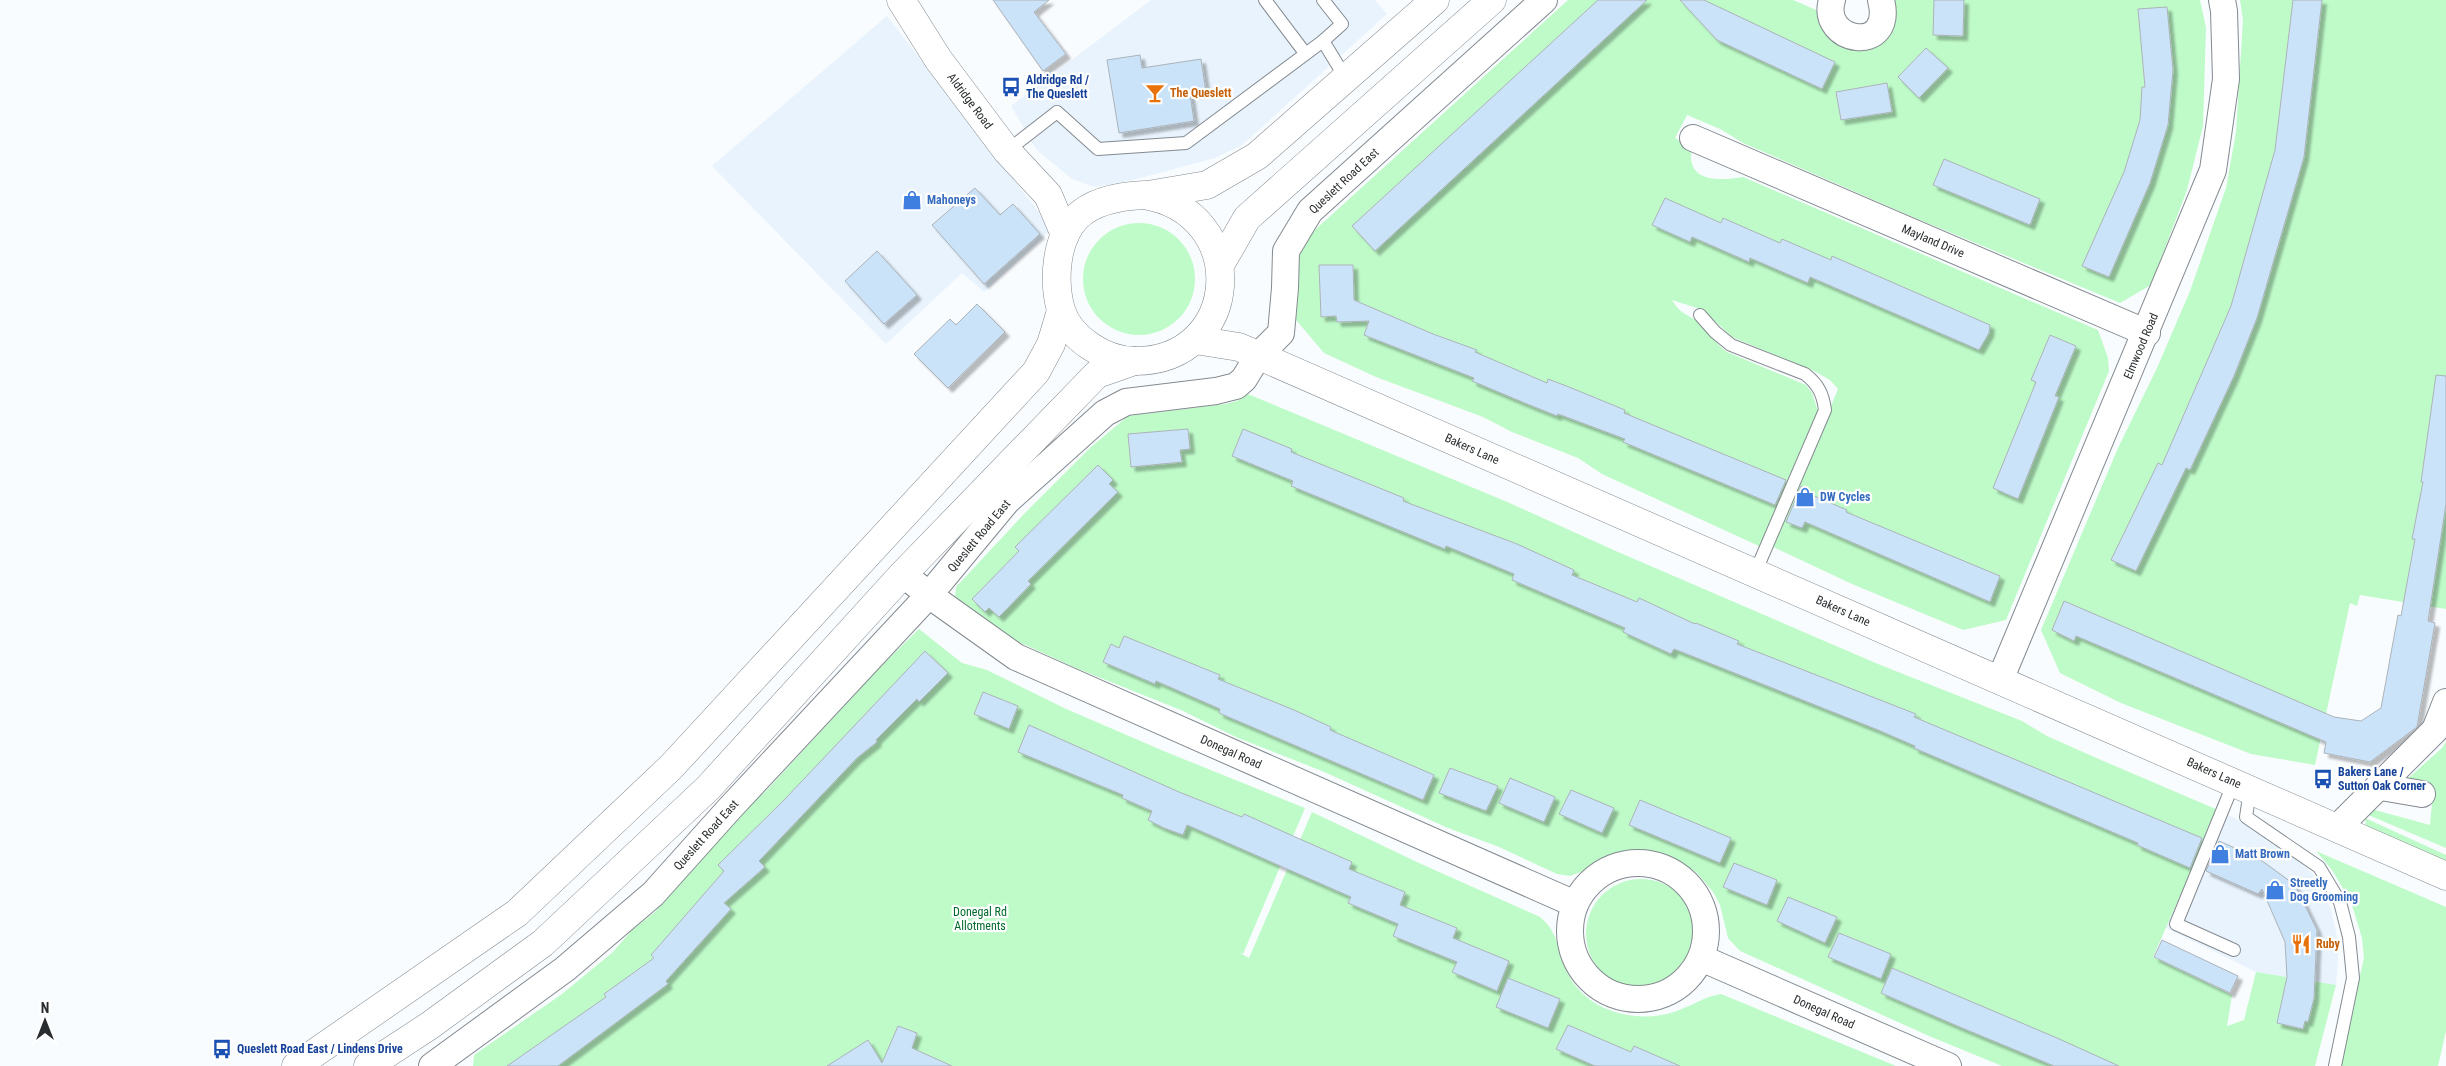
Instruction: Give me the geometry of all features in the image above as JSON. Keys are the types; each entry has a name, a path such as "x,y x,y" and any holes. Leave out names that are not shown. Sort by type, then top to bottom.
{"main road":[{"name":"Aldridge Road","path":"901,0 938,59 1007,151 1048,195 1065,235"},
{"path":"296,1066 517,913 671,767 870,549 1036,372 1051,344 1061,311 1057,261 1065,235 1077,217 1088,209 1117,198 1207,185 1257,156 1344,77 1435,0"},
{"path":"1220,266 1246,218 1492,0"},
{"name":"Aldridge Road","path":"1048,195 1088,209"},
{"path":"1061,311 1070,326 1090,346 1106,355 1134,361 1162,357 1195,340 1215,311 1221,280 1220,266 1214,245 1198,221 1172,202 1144,195"},
{"path":"1215,311 1249,352"},
{"name":"Bakers Lane","path":"1195,340 1249,352 2446,876"},
{"name":"Queslett Road East","path":"368,1066 429,1026 543,943 708,788 903,574 1097,374 1134,361"},
{"path":"870,549 903,574"},
{"path":"408,989 429,1026"}],"street":[{"name":"Queslett Road East","path":"445,1063 565,969 653,894 731,807 929,595 1007,501 1105,413 1126,402 1216,391 1236,386 1244,379 1249,352 1280,333 1285,288 1286,251 1310,211 1544,0"},
{"path":"1832,0 1829,9 1830,17 1842,33 1856,38 1868,36 1877,31 1883,23 1884,12 1881,0"},
{"name":"Elmwood Road","path":"2000,680 2213,170 2226,79 2222,0"},
{"name":"Mayland Drive","path":"1693,138 1716,158 2146,333"},
{"name":"Donegal Road","path":"903,574 929,595 1016,657 1574,904"},
{"path":"2337,828 2381,787 2435,730 2446,702"},
{"path":"2381,787 2422,794"},
{"path":"1644,862 1667,868 1680,876 1695,892 1703,908 1706,934 1701,958 1684,982 1665,994 1648,999 1624,998 1600,988 1585,975 1573,954 1569,935 1574,904 1593,878 1621,864 1644,862"},
{"name":"Donegal Road","path":"1701,958 1916,1060 1948,1066"},
{"path":"429,1026 445,1063"}],"lane":[{"path":"1265,0 1305,53"},
{"path":"1007,151 1057,112 1098,149 1186,143 1323,41 1342,24 1323,0"},
{"path":"1323,41 1344,77"},
{"path":"1700,315 1715,332 1731,345 1805,374 1814,381 1823,395 1825,410 1755,573"},
{"path":"2234,950 2176,924 2242,786"},
{"path":"2242,786 2246,817 2319,867 2340,902 2349,937 2353,978 2334,1066"}],"shaded area":[{"path":"1151,0 1375,0 1387,14 1242,145 1215,158 1129,181 1095,187 1072,179 1036,149 1011,106"},
{"path":"887,16 1052,229 984,292 962,273 886,344 712,166"},
{"path":"2218,810 2255,828 2300,861 2320,882 2332,913 2339,947 2336,985 2256,972 2166,928"}],"green space":[{"path":"1568,0 1793,0 1884,39 1893,21 1893,0 2200,0 2206,28 2203,126 2187,190 2151,285 2120,303 1913,217 1743,143 1720,129 1687,115 1675,138 1692,147 1691,159 1694,167 1698,173 1706,177 1724,179 1743,177 2098,330 2108,358 2109,371 2006,620 1963,630 1852,584 1773,547 1838,389 1830,380 1814,371 1732,337 1703,310 1672,300 1679,310 1698,322 1727,352 1806,385 1812,393 1818,411 1761,547 1602,474 1578,458 1512,432 1483,417 1376,377 1324,353 1296,320 1295,255 1316,229"},
{"path":"2240,0 2446,0 2446,609 2360,595 2357,606 2350,603 2315,765 2251,754 2121,703 2070,678 2060,673 2041,630 2118,448 2157,368 2190,291 2226,188 2236,132 2243,20"},
{"path":"1139,223 1161,227 1179,239 1191,257 1195,279 1191,301 1179,319 1161,331 1139,335 1117,331 1099,319 1087,301 1083,279 1087,257 1099,239 1117,227"},
{"path":"1248,394 1505,501 1878,664 2022,721 2047,736 2218,810 2153,957 2232,995 2227,1026 2244,1020 2256,972 2336,985 2315,1066 2002,1066 1929,1036 1740,951 1728,938 1720,905 1713,892 1696,872 1672,858 1657,853 1628,854 1570,876 1557,874 1499,847 1448,828 1322,771 1238,738 1183,711 1076,668 977,623 955,598 956,587 1024,514 1091,447 1128,416 1225,404 1237,401"},
{"name":"Donegal Rd Allotments","path":"919,629 962,663 987,670 1064,708 1166,752 1305,808 1243,954 1238,952 1249,958 1312,812 1419,863 1540,917 1555,936 1568,974 1576,987 1587,998 1600,1006 1614,1012 1629,1015 1660,1015 1674,1012 1721,994 1896,1066 473,1066 474,1055 562,994 613,952 632,930 655,912 689,868 745,809 765,792 879,668"},
{"path":"2446,742 2446,848 2366,814 2369,810 2375,810 2430,825 2432,803 2411,797 2404,782 2442,748"},
{"path":"2365,818 2446,855 2446,863 2371,829 2366,825"},
{"path":"2316,851 2446,907 2446,1031 2438,1066 2339,1066 2364,958 2362,938 2351,902 2332,870"},
{"path":"1641,879 1652,880 1662,884 1680,895 1691,913 1695,923 1695,945 1691,955 1680,973 1662,984 1652,988 1641,989 1630,988 1620,984 1602,973 1591,955 1587,945 1586,934 1587,923 1591,913 1602,895 1620,884 1630,880"}],"building":[{"path":"993,0 1049,0 1034,12 1066,54 1043,71"},
{"path":"1598,0 1647,0 1375,251 1352,226"},
{"path":"1680,0 1704,0 1835,62 1822,89 1717,40"},
{"path":"1934,0 1964,0 1963,36 1933,35"},
{"path":"2293,0 2322,0 2304,157 2257,318 2234,376 2190,470 2186,468 2136,571 2111,560 2158,463 2162,465 2231,306 2275,150"},
{"path":"2167,7 2173,70 2168,125 2150,183 2109,277 2082,266 2124,172 2140,120 2142,87 2145,87 2138,9"},
{"path":"1926,48 1948,68 1919,98 1898,77"},
{"name":"The Queslett","path":"1140,55 1142,68 1201,59 1206,92 1190,94 1194,121 1119,133 1107,60"},
{"path":"1887,83 1892,112 1841,120 1836,92"},
{"path":"1944,159 2040,199 2030,225 1933,185"},
{"path":"975,188 1000,215 1013,204 1040,234 984,284 932,225"},
{"path":"1665,198 1721,223 1723,218 1780,243 1782,239 1831,260 1832,256 1990,325 1989,333 1979,350 1810,277 1808,283 1750,258 1749,262 1692,237 1690,242 1652,225"},
{"path":"877,251 917,295 884,324 845,281"},
{"path":"1319,265 1353,265 1354,300 1433,334 1477,350 1475,352 1547,383 1548,379 1625,410 1624,413 1786,480 1775,505 1623,442 1625,439 1558,414 1557,416 1472,381 1474,378 1364,335 1369,321 1337,322 1336,316 1321,317"},
{"path":"977,304 1005,332 948,388 914,354 950,319 956,325"},
{"path":"2050,335 2076,346 2055,396 2059,397 2018,499 1993,488 2036,382 2031,380"},
{"path":"2436,375 2446,376 2446,504 2428,621 2435,623 2417,727 2370,762 2324,753 2326,742 2076,636 2074,641 2052,630 2064,601 2334,717 2361,721 2381,708 2398,615 2401,616 2415,539 2412,539 2423,482 2421,482"},
{"path":"1188,429 1190,449 1180,450 1182,462 1131,467 1128,434"},
{"path":"1243,429 1292,449 1291,452 1404,498 1403,501 1517,544 1574,570 1572,575 1637,602 1639,598 1695,624 1739,641 1737,644 1916,714 1914,717 2202,838 2190,868 2137,845 2138,843 1914,748 1915,746 1878,730 1674,649 1671,654 1623,632 1625,628 1512,580 1514,574 1446,546 1445,549 1291,486 1293,481 1232,456"},
{"path":"1098,465 1113,480 1109,484 1118,492 1028,581 1031,584 999,617 989,608 985,612 972,599 1019,551 1015,547"},
{"path":"1801,486 1806,488 1805,492 1847,510 1846,512 2000,576 1990,602 1805,522 1802,528 1786,522"},
{"path":"1124,636 1220,675 1218,679 1294,710 1331,727 1330,730 1434,775 1423,800 1219,713 1220,709 1156,681 1155,684 1103,662 1111,644 1119,648"},
{"path":"925,651 948,673 919,702 917,699 876,740 877,742 857,758 759,861 765,867 724,903 731,909 666,981 668,984 558,1066 507,1066 606,997 604,994 654,958 651,955 724,871 718,865 784,800"},
{"path":"983,692 1018,706 1009,729 974,714"},
{"path":"1029,725 1179,792 1242,817 1244,814 1352,862 1349,869 1405,892 1400,905 1457,928 1453,938 1509,961 1497,991 1452,972 1457,962 1393,936 1398,924 1348,903 1351,897 1187,825 1183,835 1164,828 1148,820 1152,811 1122,798 1123,795 1018,752"},
{"path":"1450,768 1498,786 1486,811 1439,793"},
{"path":"1510,778 1555,797 1544,822 1499,803"},
{"path":"1571,790 1614,808 1602,833 1559,814"},
{"path":"1640,800 1731,838 1720,863 1629,825"},
{"path":"2219,841 2258,858 2295,885 2317,930 2314,998 2308,1022 2305,1021 2303,1029 2277,1023 2287,977 2285,942 2262,889 2258,894 2206,871"},
{"path":"1734,863 1777,880 1767,905 1723,887"},
{"path":"1788,897 1837,917 1825,943 1777,921"},
{"path":"1839,933 1891,954 1881,979 1828,957"},
{"path":"2162,940 2238,976 2230,993 2154,957"},
{"path":"1892,968 2119,1066 2054,1066 1962,1028 1881,993"},
{"path":"1508,978 1560,999 1548,1028 1496,1007"},
{"path":"1568,1025 1631,1052 1634,1046 1680,1066 1595,1066 1556,1049"},
{"path":"898,1026 917,1033 912,1048 952,1066 827,1066 868,1040 882,1063"}],"place":[{"name":"Aldridge Rd / The Queslett","path":"1011,87"},
{"name":"The Queslett","path":"1155,93"},
{"name":"Mahoneys","path":"912,200"},
{"name":"DW Cycles","path":"1805,497"},
{"name":"Bakers Lane / Sutton Oak Corner","path":"2323,779"},
{"name":"Matt Brown","path":"2220,854"},
{"name":"Streetly Dog Grooming","path":"2275,890"},
{"name":"Ruby","path":"2301,944"},
{"name":"Queslett Road East / Lindens Drive","path":"222,1049"}]}
